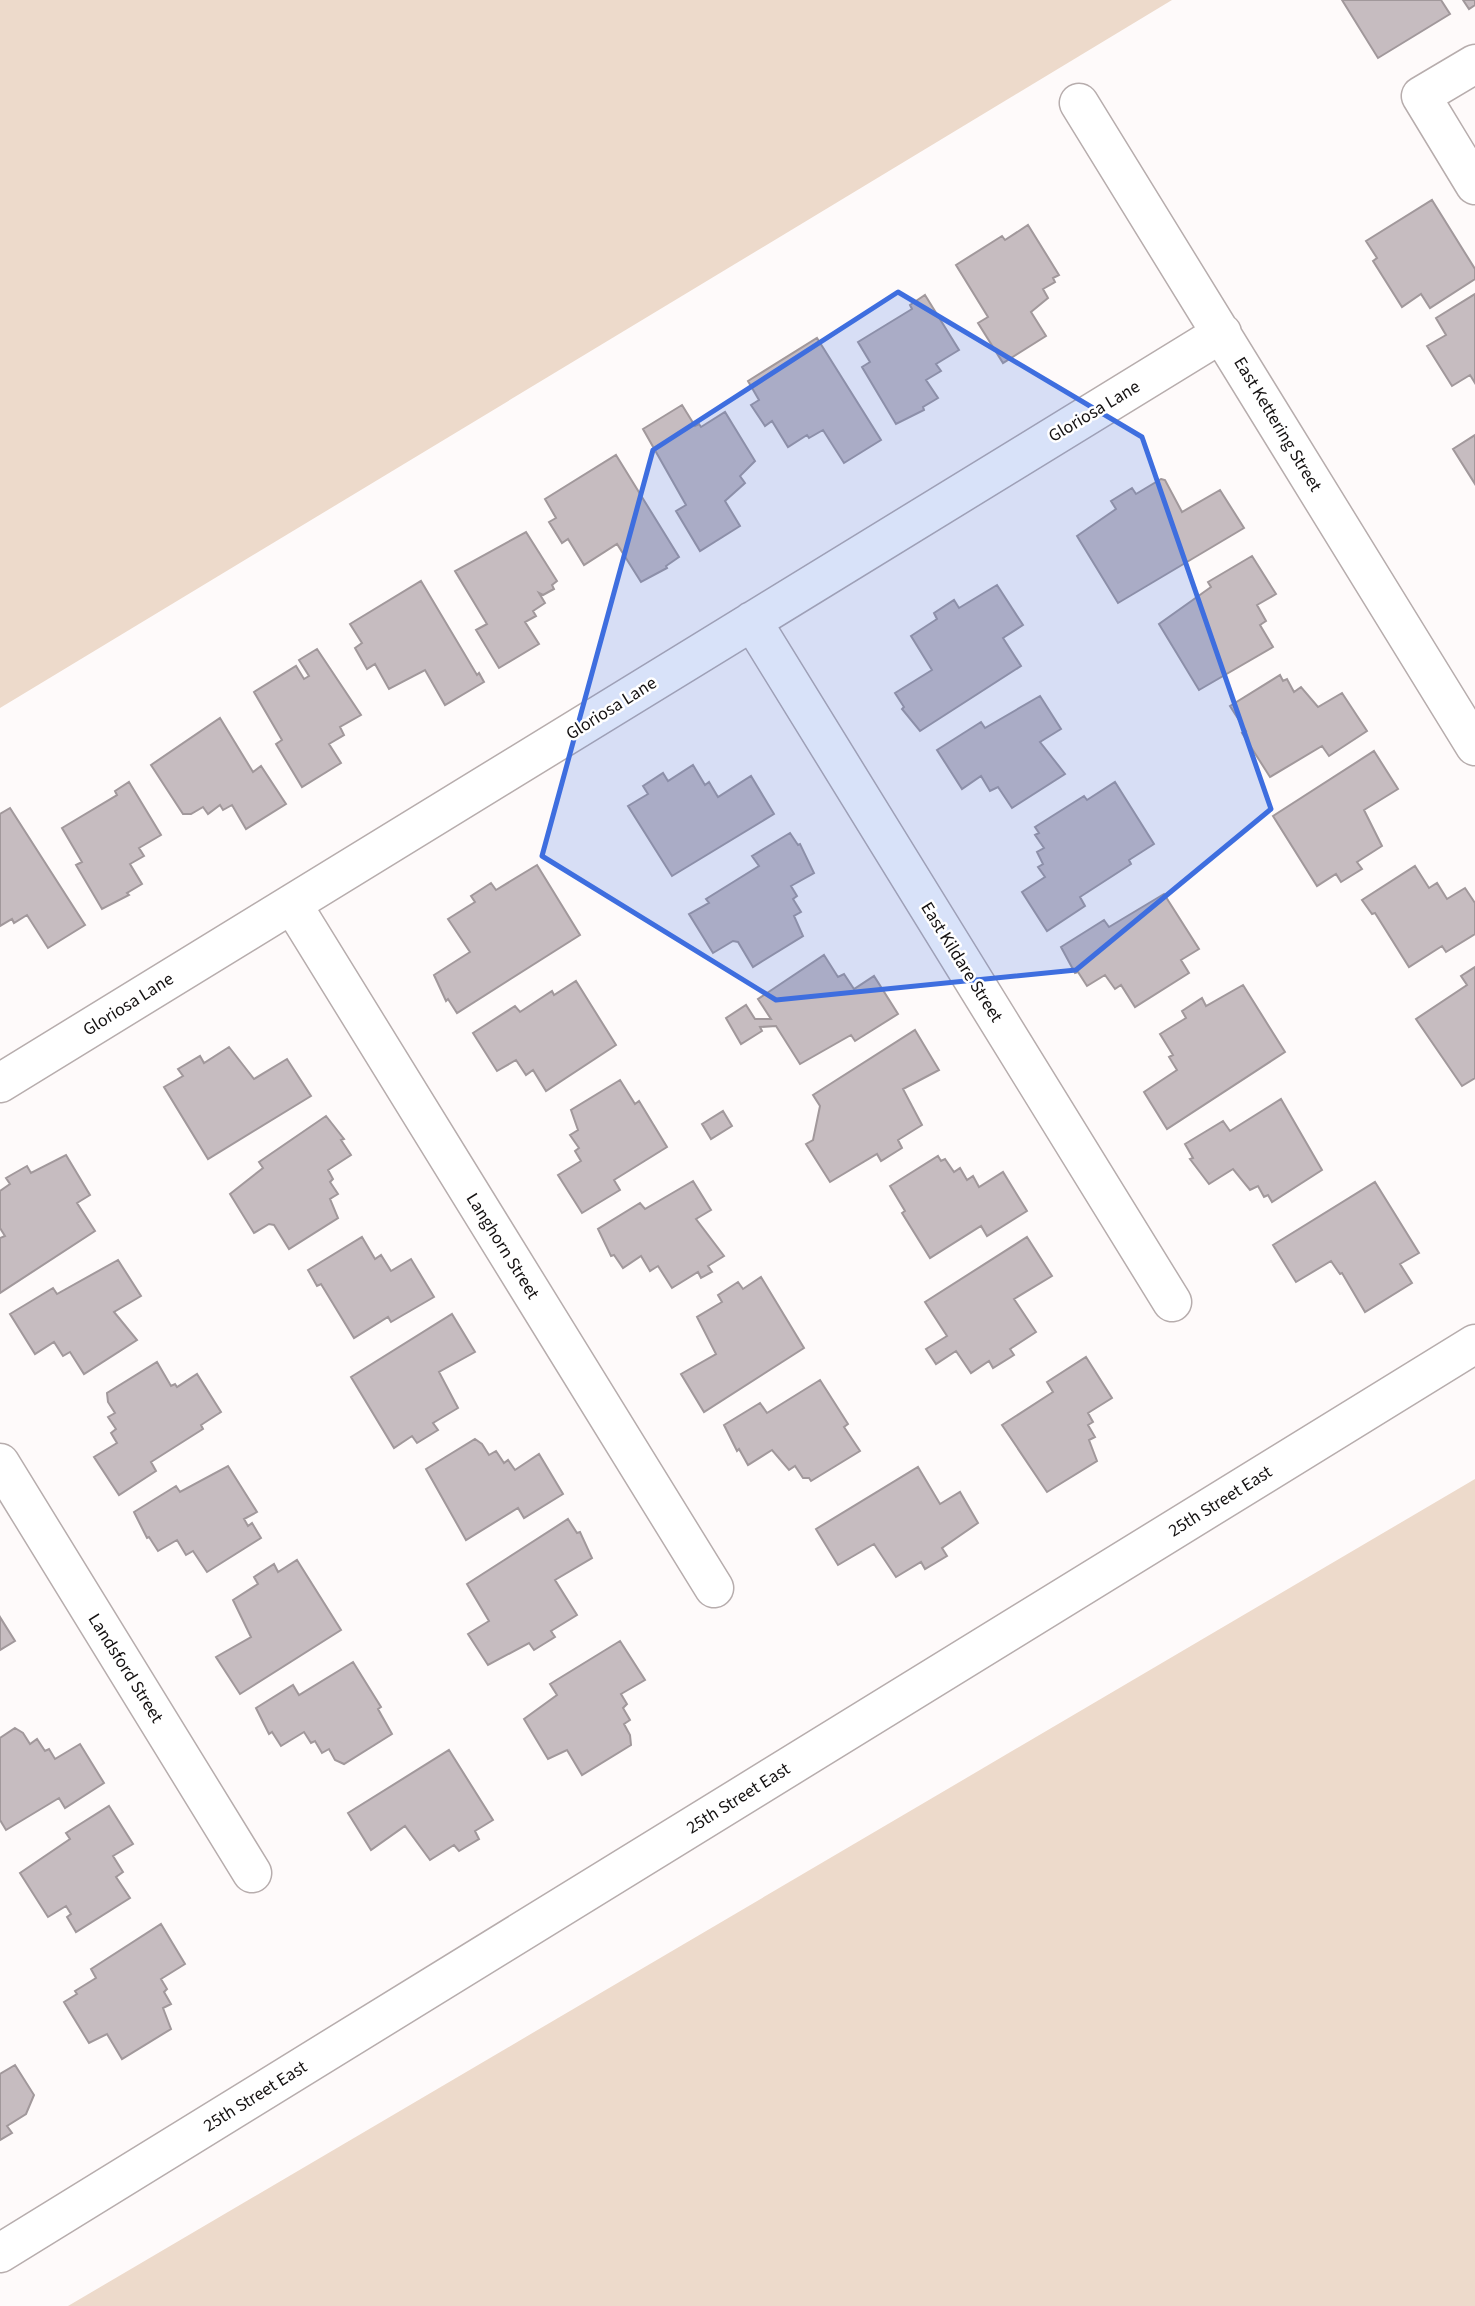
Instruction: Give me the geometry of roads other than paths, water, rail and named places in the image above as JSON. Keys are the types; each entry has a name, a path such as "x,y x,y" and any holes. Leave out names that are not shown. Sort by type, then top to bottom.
{"street":[{"path":"1475,64 1421,96 1475,185"},
{"name":"East Kettering Street","path":"1079,103 1475,746"},
{"name":"Gloriosa Lane","path":"0,1083 1222,333"},
{"name":"East Kildare Street","path":"752,621 1172,1302"},
{"name":"Langhorn Street","path":"292,904 714,1588"},
{"name":"25th Street East","path":"0,2253 1475,1344"},
{"name":"Landsford Street","path":"0,1463 252,1873"}]}
